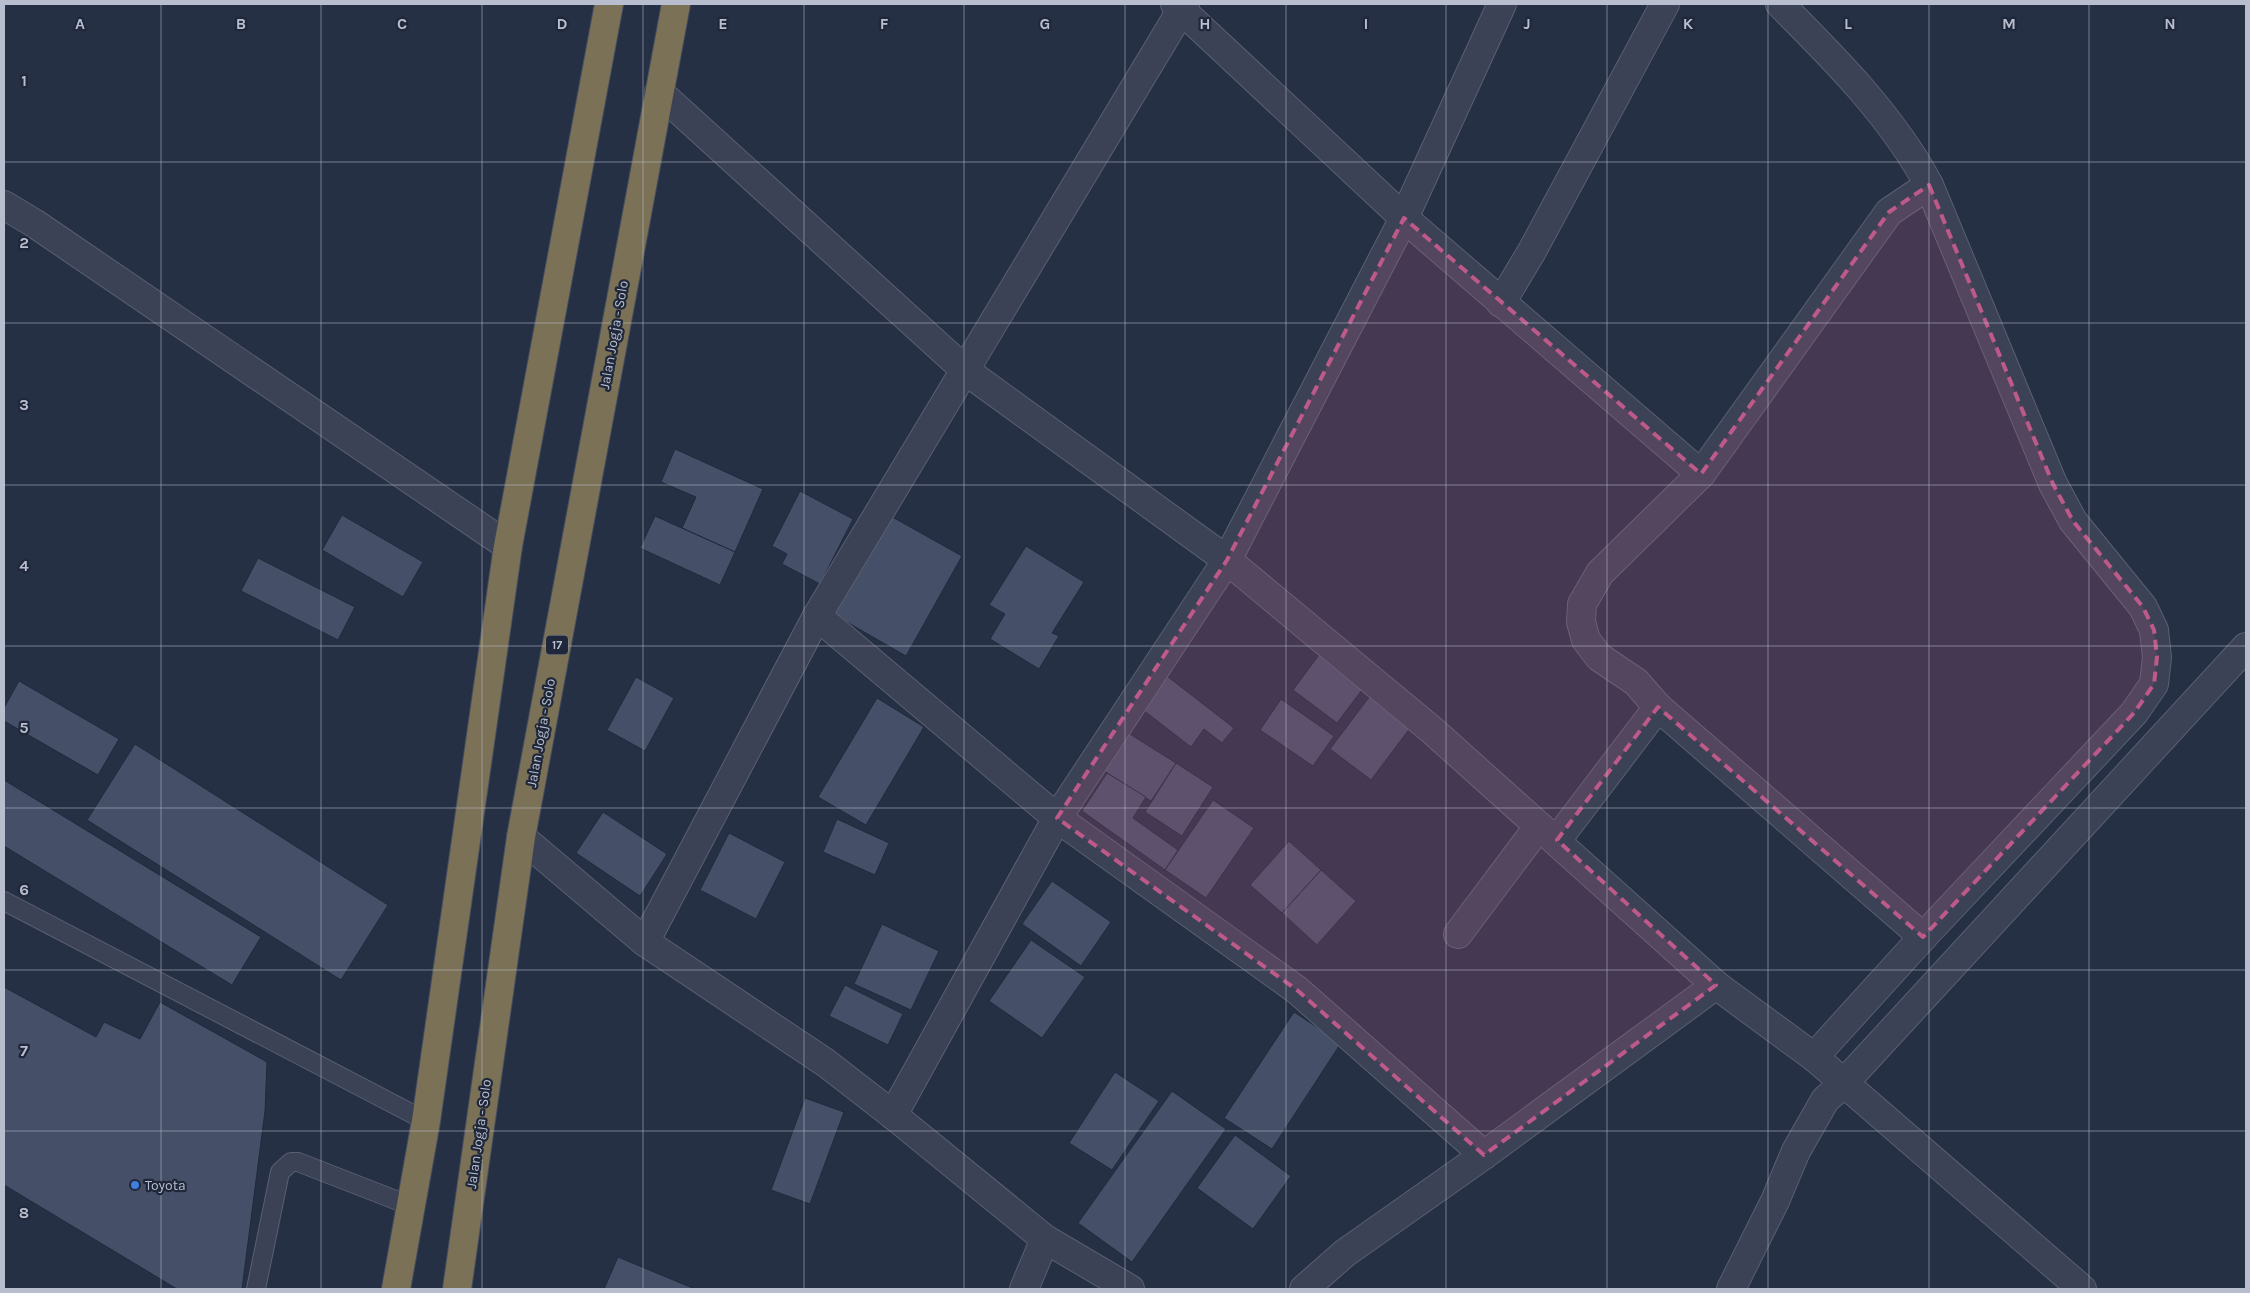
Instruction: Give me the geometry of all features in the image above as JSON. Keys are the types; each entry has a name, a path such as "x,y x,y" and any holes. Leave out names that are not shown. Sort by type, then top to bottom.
{"highway":[{"path":"396,1289 426,1121 508,546 609,4"},
{"name":"Jalan Jogja - Solo","path":"457,1289 521,837 676,4"}],"street":[{"path":"893,1115 1057,818 1227,560 1404,218 1502,4"},
{"path":"1501,303 1532,251 1666,4"},
{"path":"1780,4 1845,70 1914,156 1929,184 2053,484 2073,521 2143,607 2154,630 2157,657 2154,684 2134,713 1923,937 1814,1057"},
{"path":"645,942 817,616 966,371 1181,5 1404,218 1701,474"},
{"path":"659,92 966,371 1227,560 1433,731 1716,985 1814,1057 2082,1289"},
{"path":"1923,937 1658,707 1636,682 1598,657 1586,640 1581,622 1582,604 1600,573 1701,474 1889,212 1929,184"},
{"path":"4,205 34,223 508,546"},
{"path":"817,616 1057,818 1297,990 1484,1155"},
{"path":"1731,1289 1775,1201 1796,1151 1825,1100 1844,1083 2246,647"},
{"path":"1458,934 1658,707"},
{"path":"521,837 645,942 826,1063 1045,1239 1130,1289"},
{"path":"1304,1289 1345,1253 1484,1155 1716,985"},
{"path":"1024,1289 1045,1239"}],"lane":[{"path":"4,901 426,1121"},
{"path":"256,1289 280,1172 291,1162 298,1162 411,1206"}],"highlighted area":[{"path":"1929,185 2053,484 2073,521 2143,607 2154,630 2157,657 2154,684 2134,713 1923,937 1658,707 1557,840 1716,985 1484,1155 1297,990 1057,818 1227,560 1404,218 1701,474 1889,212"}],"building":[{"path":"675,449 763,489 735,552 682,528 696,497 661,482"},
{"path":"800,491 853,519 820,584 782,564 787,554 772,546"},
{"path":"887,514 962,556 906,656 831,613"},
{"path":"342,515 423,562 403,597 322,550"},
{"path":"655,516 735,552 720,585 640,548"},
{"path":"1026,546 1084,582 1052,633 1059,636 1039,669 990,639 1005,614 989,605"},
{"path":"258,558 355,607 338,640 241,591"},
{"path":"1324,648 1368,682 1337,723 1293,690"},
{"path":"1163,673 1234,728 1222,743 1204,729 1191,747 1138,706"},
{"path":"636,677 674,698 645,751 607,730"},
{"path":"19,681 119,739 98,775 4,721 4,708"},
{"path":"1376,688 1417,719 1371,780 1330,749"},
{"path":"877,698 924,727 866,825 818,797"},
{"path":"1281,699 1334,736 1313,766 1260,730"},
{"path":"1125,731 1176,763 1151,801 1101,769"},
{"path":"135,744 388,905 341,980 87,820"},
{"path":"1176,763 1213,787 1182,836 1145,812"},
{"path":"1107,773 1146,797 1133,818 1178,850 1165,870 1082,811"},
{"path":"4,780 261,937 232,985 4,846"},
{"path":"1213,800 1254,828 1206,898 1165,870"},
{"path":"603,812 667,854 640,896 576,853"},
{"path":"837,819 889,843 875,875 823,852"},
{"path":"729,833 785,862 756,919 700,890"},
{"path":"1289,841 1321,870 1282,913 1250,885"},
{"path":"1321,870 1356,901 1317,945 1282,913"},
{"path":"1052,881 1111,922 1081,966 1022,924"},
{"path":"882,924 939,951 911,1010 854,984"},
{"path":"1031,940 1085,977 1042,1038 989,1001"},
{"path":"845,985 903,1014 888,1045 829,1016"},
{"path":"4,987 96,1037 104,1022 140,1039 160,1002 267,1062 265,1111 242,1289 177,1289 4,1185"},
{"path":"1294,1012 1341,1043 1272,1149 1224,1118"},
{"path":"1115,1072 1159,1101 1112,1170 1069,1143"},
{"path":"1172,1091 1226,1129 1132,1262 1078,1223"},
{"path":"805,1098 844,1112 810,1204 771,1190"},
{"path":"1235,1135 1291,1176 1253,1229 1197,1188"},
{"path":"618,1257 695,1289 604,1289"}],"place":[{"name":"Toyota","path":"135,1185"}]}
